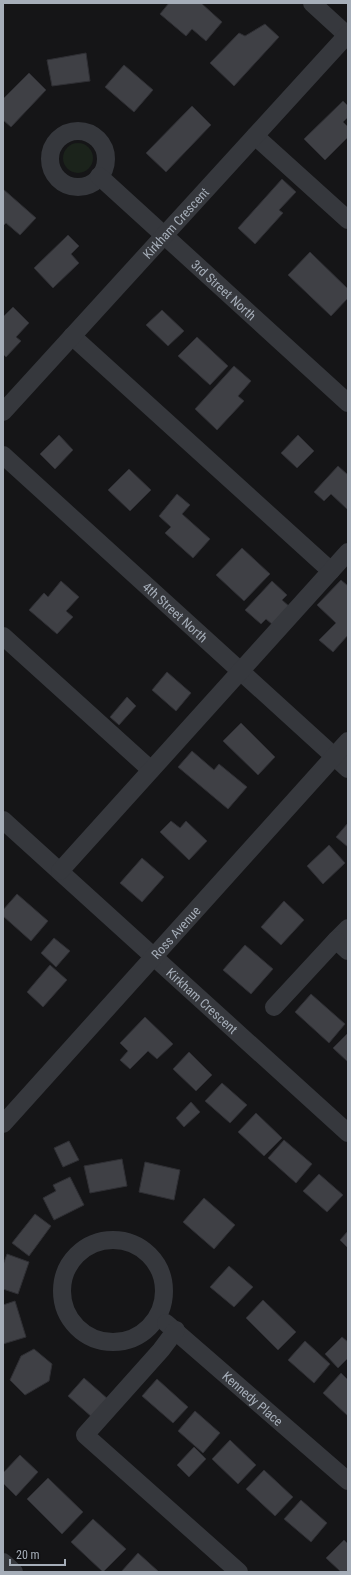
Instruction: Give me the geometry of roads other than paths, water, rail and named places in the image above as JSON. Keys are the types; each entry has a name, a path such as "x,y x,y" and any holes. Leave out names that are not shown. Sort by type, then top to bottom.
{"street":[{"path":"312,3 348,35"},
{"name":"Kirkham Crescent","path":"3,412 348,35"},
{"path":"255,136 348,220"},
{"name":"3rd Street North","path":"99,176 348,403"},
{"path":"72,336 331,571"},
{"name":"4th Street North","path":"3,455 348,769"},
{"path":"60,871 348,552"},
{"path":"3,636 151,770"},
{"name":"Ross Avenue","path":"3,1124 348,741"},
{"name":"Kirkham Crescent","path":"3,820 348,1134"},
{"path":"274,1007 344,940"},
{"path":"108,1240 126,1242 142,1249 154,1262 162,1277 164,1295 160,1312 157,1316 150,1326 138,1336 122,1342 106,1342 90,1337 77,1328 67,1315 62,1300 63,1283 67,1268 77,1255 92,1245 108,1240"},
{"name":"Kennedy Place","path":"157,1316 176,1330 348,1481"},
{"path":"176,1330 85,1435 239,1572"}]}
